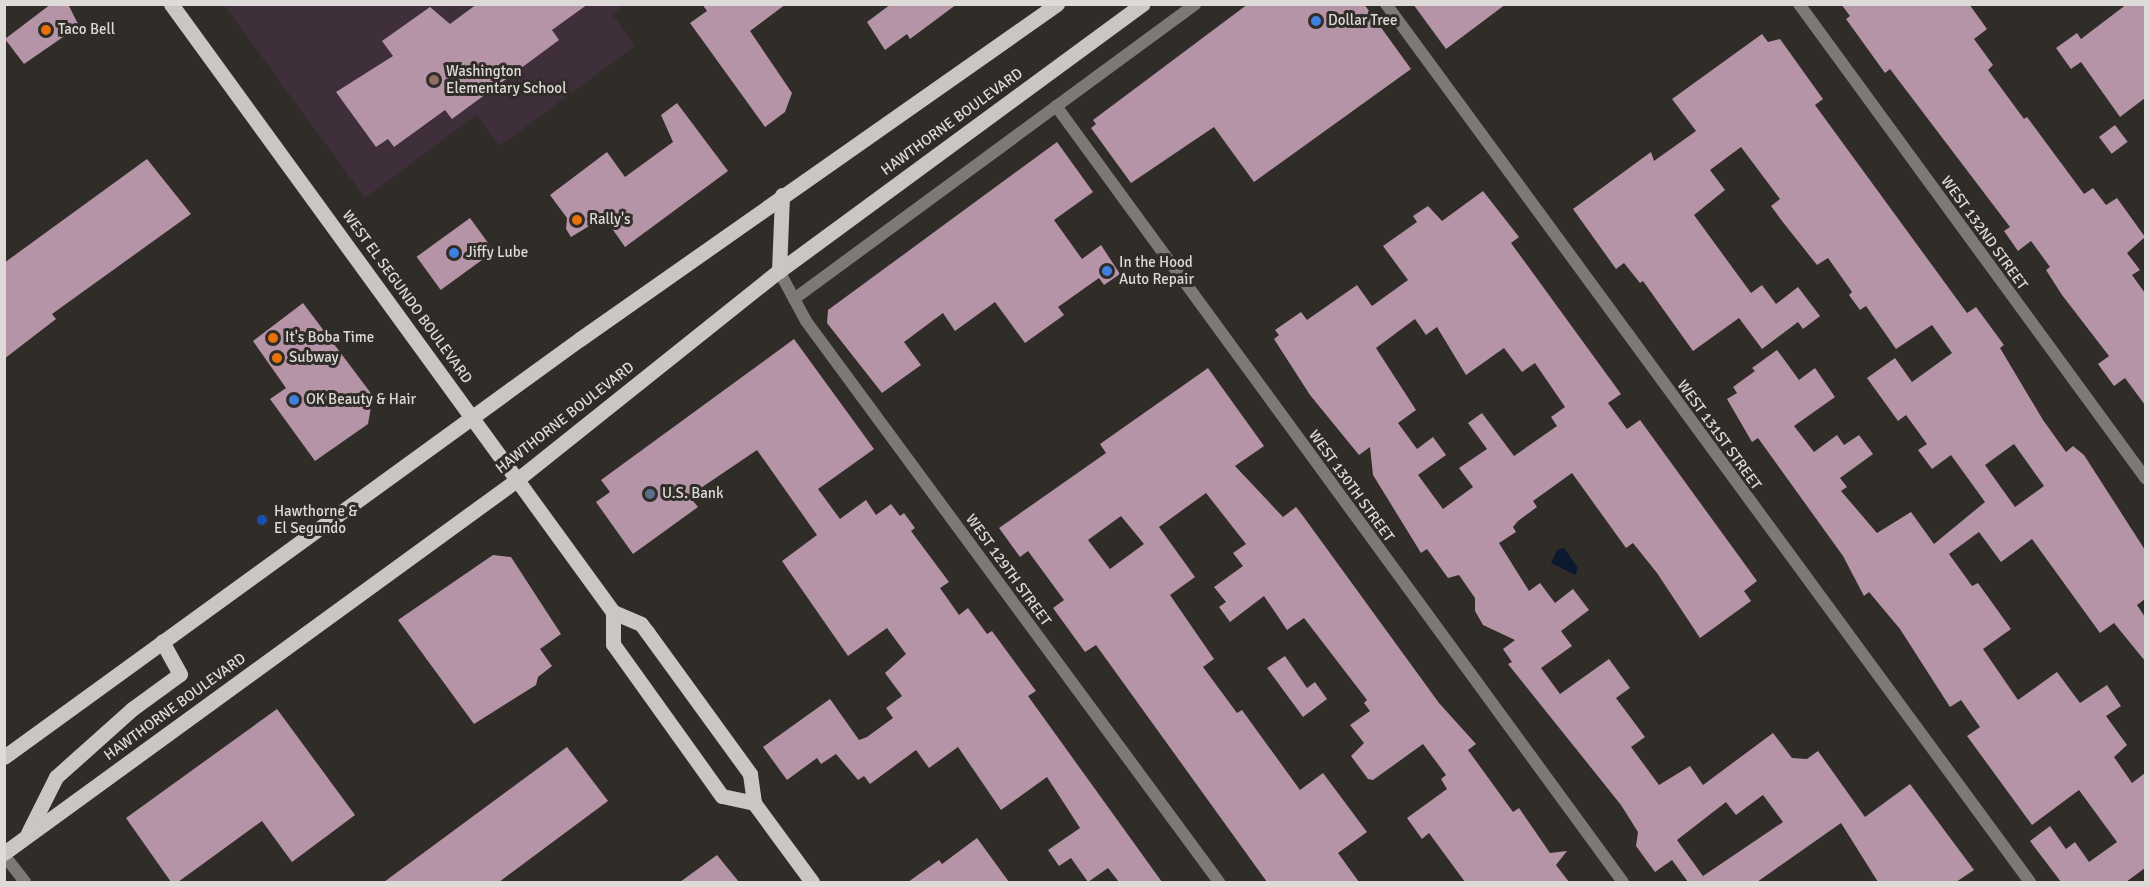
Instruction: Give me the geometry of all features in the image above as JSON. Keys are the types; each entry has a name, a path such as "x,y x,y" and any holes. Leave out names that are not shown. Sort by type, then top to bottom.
{"main road":[{"name":"WEST EL SEGUNDO BOULEVARD","path":"171,4 613,612"},
{"path":"4,757 782,195 1057,4"},
{"name":"HAWTHORNE BOULEVARD","path":"4,854 518,479 779,271 1136,7"},
{"path":"779,271 782,195"},
{"path":"754,803 722,796 613,644 613,612 641,624 647,632 750,774 754,803 812,882"},
{"path":"20,842 36,824 43,795 56,777 132,709 180,674 162,642"}],"street":[{"path":"794,299 1196,4"},
{"name":"WEST 131ST STREET","path":"1386,4 2030,882"},
{"name":"WEST 132ND STREET","path":"1799,4 2145,479"},
{"name":"WEST 130TH STREET","path":"1056,106 1623,882"},
{"name":"WEST 129TH STREET","path":"779,271 794,299 1219,882"},
{"path":"4,854 25,882"}],"shaded area":[{"name":"Washington Elementary School","path":"224,5 624,5 612,14 635,46 500,146 476,115 365,198"}],"water":[{"path":"1564,548 1578,568 1575,575 1551,563 1557,550"}],"building":[{"path":"51,4 68,4 79,26 24,64 5,39"},
{"path":"477,4 588,4 552,30 559,40 452,119 445,110 394,147 388,139 376,147 336,92 393,56 382,41 430,7 450,24"},
{"path":"702,4 786,4 750,31 792,93 785,112 765,127 690,23 707,11"},
{"path":"891,4 957,4 910,39 907,34 885,50 867,22"},
{"path":"1248,4 1364,4 1411,69 1254,182 1214,127 1131,183 1091,128 1096,124 1093,120"},
{"path":"1413,4 1506,4 1446,49"},
{"path":"1841,4 1969,4 1987,29 1974,39 1993,65 1988,70 2024,119 2027,117 2084,194 2093,188 2106,205 2117,198 2145,237 2127,253 2140,270 2132,275 2145,293 2145,405 2125,378 2114,386 2098,364 2109,356 2062,295 2046,270 2050,267 2031,241 2018,251 2004,231 2010,227 1890,69 1885,73 1846,19 1850,16"},
{"path":"2127,4 2145,4 2145,98 2120,117 2081,62 2071,69 2056,48 2077,33 2081,39"},
{"path":"1762,34 1768,42 1780,39 1823,99 1815,105 1967,313 1976,307 2004,345 2000,348 2043,420 2066,452 2073,446 2084,455 2145,550 2145,599 2137,605 2145,617 2145,661 2114,623 2100,633 2032,539 2001,562 1979,532 1949,554 1972,586 1978,583 2011,629 1983,649 2018,700 2057,672 2080,703 2107,685 2121,706 2106,716 2127,745 2114,757 2132,783 2145,773 2145,868 2126,882 2061,882 2030,841 2050,826 2066,849 2075,842 2089,862 2117,842 2079,790 2032,825 1967,736 1980,727 1961,700 1950,707 1900,629 1869,592 1864,596 1843,556 1758,438 1752,442 1727,399 1737,393 1733,387 1755,371 1752,368 1777,350 1799,380 1815,368 1835,397 1794,426 1814,452 1837,435 1844,445 1859,435 1873,454 1840,478 1847,487 1841,491 1877,533 1911,512 1934,544 1985,502 1951,455 1932,469 1918,450 1927,444 1906,415 1898,421 1867,378 1895,358 1912,382 1952,353 1932,325 1896,349 1866,306 1860,310 1849,295 1852,292 1828,258 1817,265 1782,221 1771,206 1780,199 1741,147 1710,170 1725,190 1694,215 1751,293 1762,285 1776,304 1798,287 1820,316 1803,329 1798,322 1762,349 1739,318 1693,351 1643,281 1640,283 1624,263 1616,269 1573,209 1651,152 1654,161 1696,131 1672,99","holes":["2014,444 2044,486 2015,507 1985,465"]},
{"path":"677,103 728,171 625,247 604,217 571,237 566,229 567,218 550,195 607,152 625,177 673,142 661,115"},
{"path":"2115,125 2128,142 2112,154 2099,137"},
{"path":"1057,142 1093,192 1054,220 1082,259 1101,245 1120,274 1104,285 1099,278 1058,307 1064,315 1025,343 995,302 955,331 943,313 904,342 921,365 882,393 827,323 828,310"},
{"path":"147,159 191,214 52,314 56,319 4,359 4,263"},
{"path":"1483,191 1519,237 1511,243 1621,394 1608,403 1627,429 1640,420 1757,581 1744,591 1751,601 1700,638 1657,573 1633,543 1626,548 1572,473 1533,501 1537,507 1518,521 1513,527 1516,532 1499,543 1529,591 1540,583 1555,603 1573,589 1589,610 1561,631 1572,646 1541,668 1560,694 1609,659 1630,688 1616,698 1645,737 1631,747 1659,785 1690,766 1703,785 1773,733 1792,758 1807,759 1818,751 1865,817 1910,784 1974,870 1956,882 1878,882 1841,823 1757,882 1688,882 1672,860 1655,872 1636,846 1638,832 1621,805 1508,664 1512,662 1503,649 1515,640 1483,625 1475,611 1475,598 1459,575 1448,578 1427,549 1421,553 1373,475 1370,447 1359,455 1310,395 1274,339 1279,335 1275,330 1301,312 1307,320 1357,285 1372,306 1408,280 1383,246 1417,222 1413,216 1428,206 1442,221","holes":["1415,319 1426,335 1437,327 1466,375 1504,348 1522,372 1535,363 1565,407 1551,417 1557,426 1514,456 1482,413 1468,423 1487,449 1459,468 1473,487 1443,509 1418,475 1446,455 1433,437 1417,449 1398,423 1416,410 1376,348","1763,795 1783,822 1703,876 1677,840 1726,802 1736,815"]},
{"path":"470,218 494,251 441,290 417,257"},
{"path":"303,303 373,396 368,424 315,461 270,399 286,388 253,341"},
{"path":"794,339 874,449 818,489 840,519 866,500 876,515 891,504 900,516 904,513 915,528 911,531 949,582 940,588 959,615 968,608 987,634 992,631 1036,691 1028,696 1162,882 1119,882 1108,868 1088,882 1071,858 1059,866 1048,850 1080,828 1047,777 1001,810 958,747 929,768 916,750 870,784 864,776 858,780 836,754 821,764 817,758 787,780 763,747 830,699 859,740 867,737 893,718 886,708 902,696 885,673 906,654 887,628 848,656 782,561 817,535 757,450 689,496 698,507 633,554 596,502 610,492 601,480"},
{"path":"1208,368 1264,446 1235,466 1283,517 1296,507 1439,703 1476,744 1468,750 1513,812 1519,808 1550,853 1567,851 1556,865 1569,882 1465,882 1429,833 1422,839 1407,818 1447,789 1441,779 1446,775 1423,744 1373,780 1368,779 1351,756 1364,743 1350,725 1370,711 1364,703 1367,700 1304,618 1287,630 1264,596 1230,622 1219,607 1226,602 1214,587 1243,566 1233,553 1246,544 1206,493 1159,527 1195,577 1170,595 1214,659 1203,667 1237,713 1242,710 1300,790 1323,773 1367,832 1338,853 1359,882 1267,882 1096,645 1085,652 1053,608 1064,600 1028,551 1020,557 999,528 1106,453 1100,444","holes":["1121,516 1144,544 1110,569 1088,540"]},
{"path":"493,555 511,557 561,634 540,649 552,666 538,677 536,685 474,724 398,620"},
{"path":"1285,656 1307,688 1315,682 1327,699 1303,717 1267,668"},
{"path":"277,709 355,815 292,862 262,821 178,882 171,882 126,818"},
{"path":"567,747 608,801 499,882 384,882"},
{"path":"977,838 1009,882 908,882 939,860 942,864"},
{"path":"717,855 739,882 680,882"}],"place":[{"name":"Dollar Tree","path":"1316,21"},
{"name":"Taco Bell","path":"46,30"},
{"name":"Washington Elementary School","path":"434,80"},
{"name":"Rally's","path":"577,220"},
{"name":"Jiffy Lube","path":"454,253"},
{"name":"In the Hood Auto Repair","path":"1107,271"},
{"name":"It's Boba Time","path":"273,338"},
{"name":"Subway","path":"277,358"},
{"name":"OK Beauty & Hair","path":"294,400"},
{"name":"U.S. Bank","path":"650,494"},
{"name":"Hawthorne & El Segundo","path":"262,520"}]}
